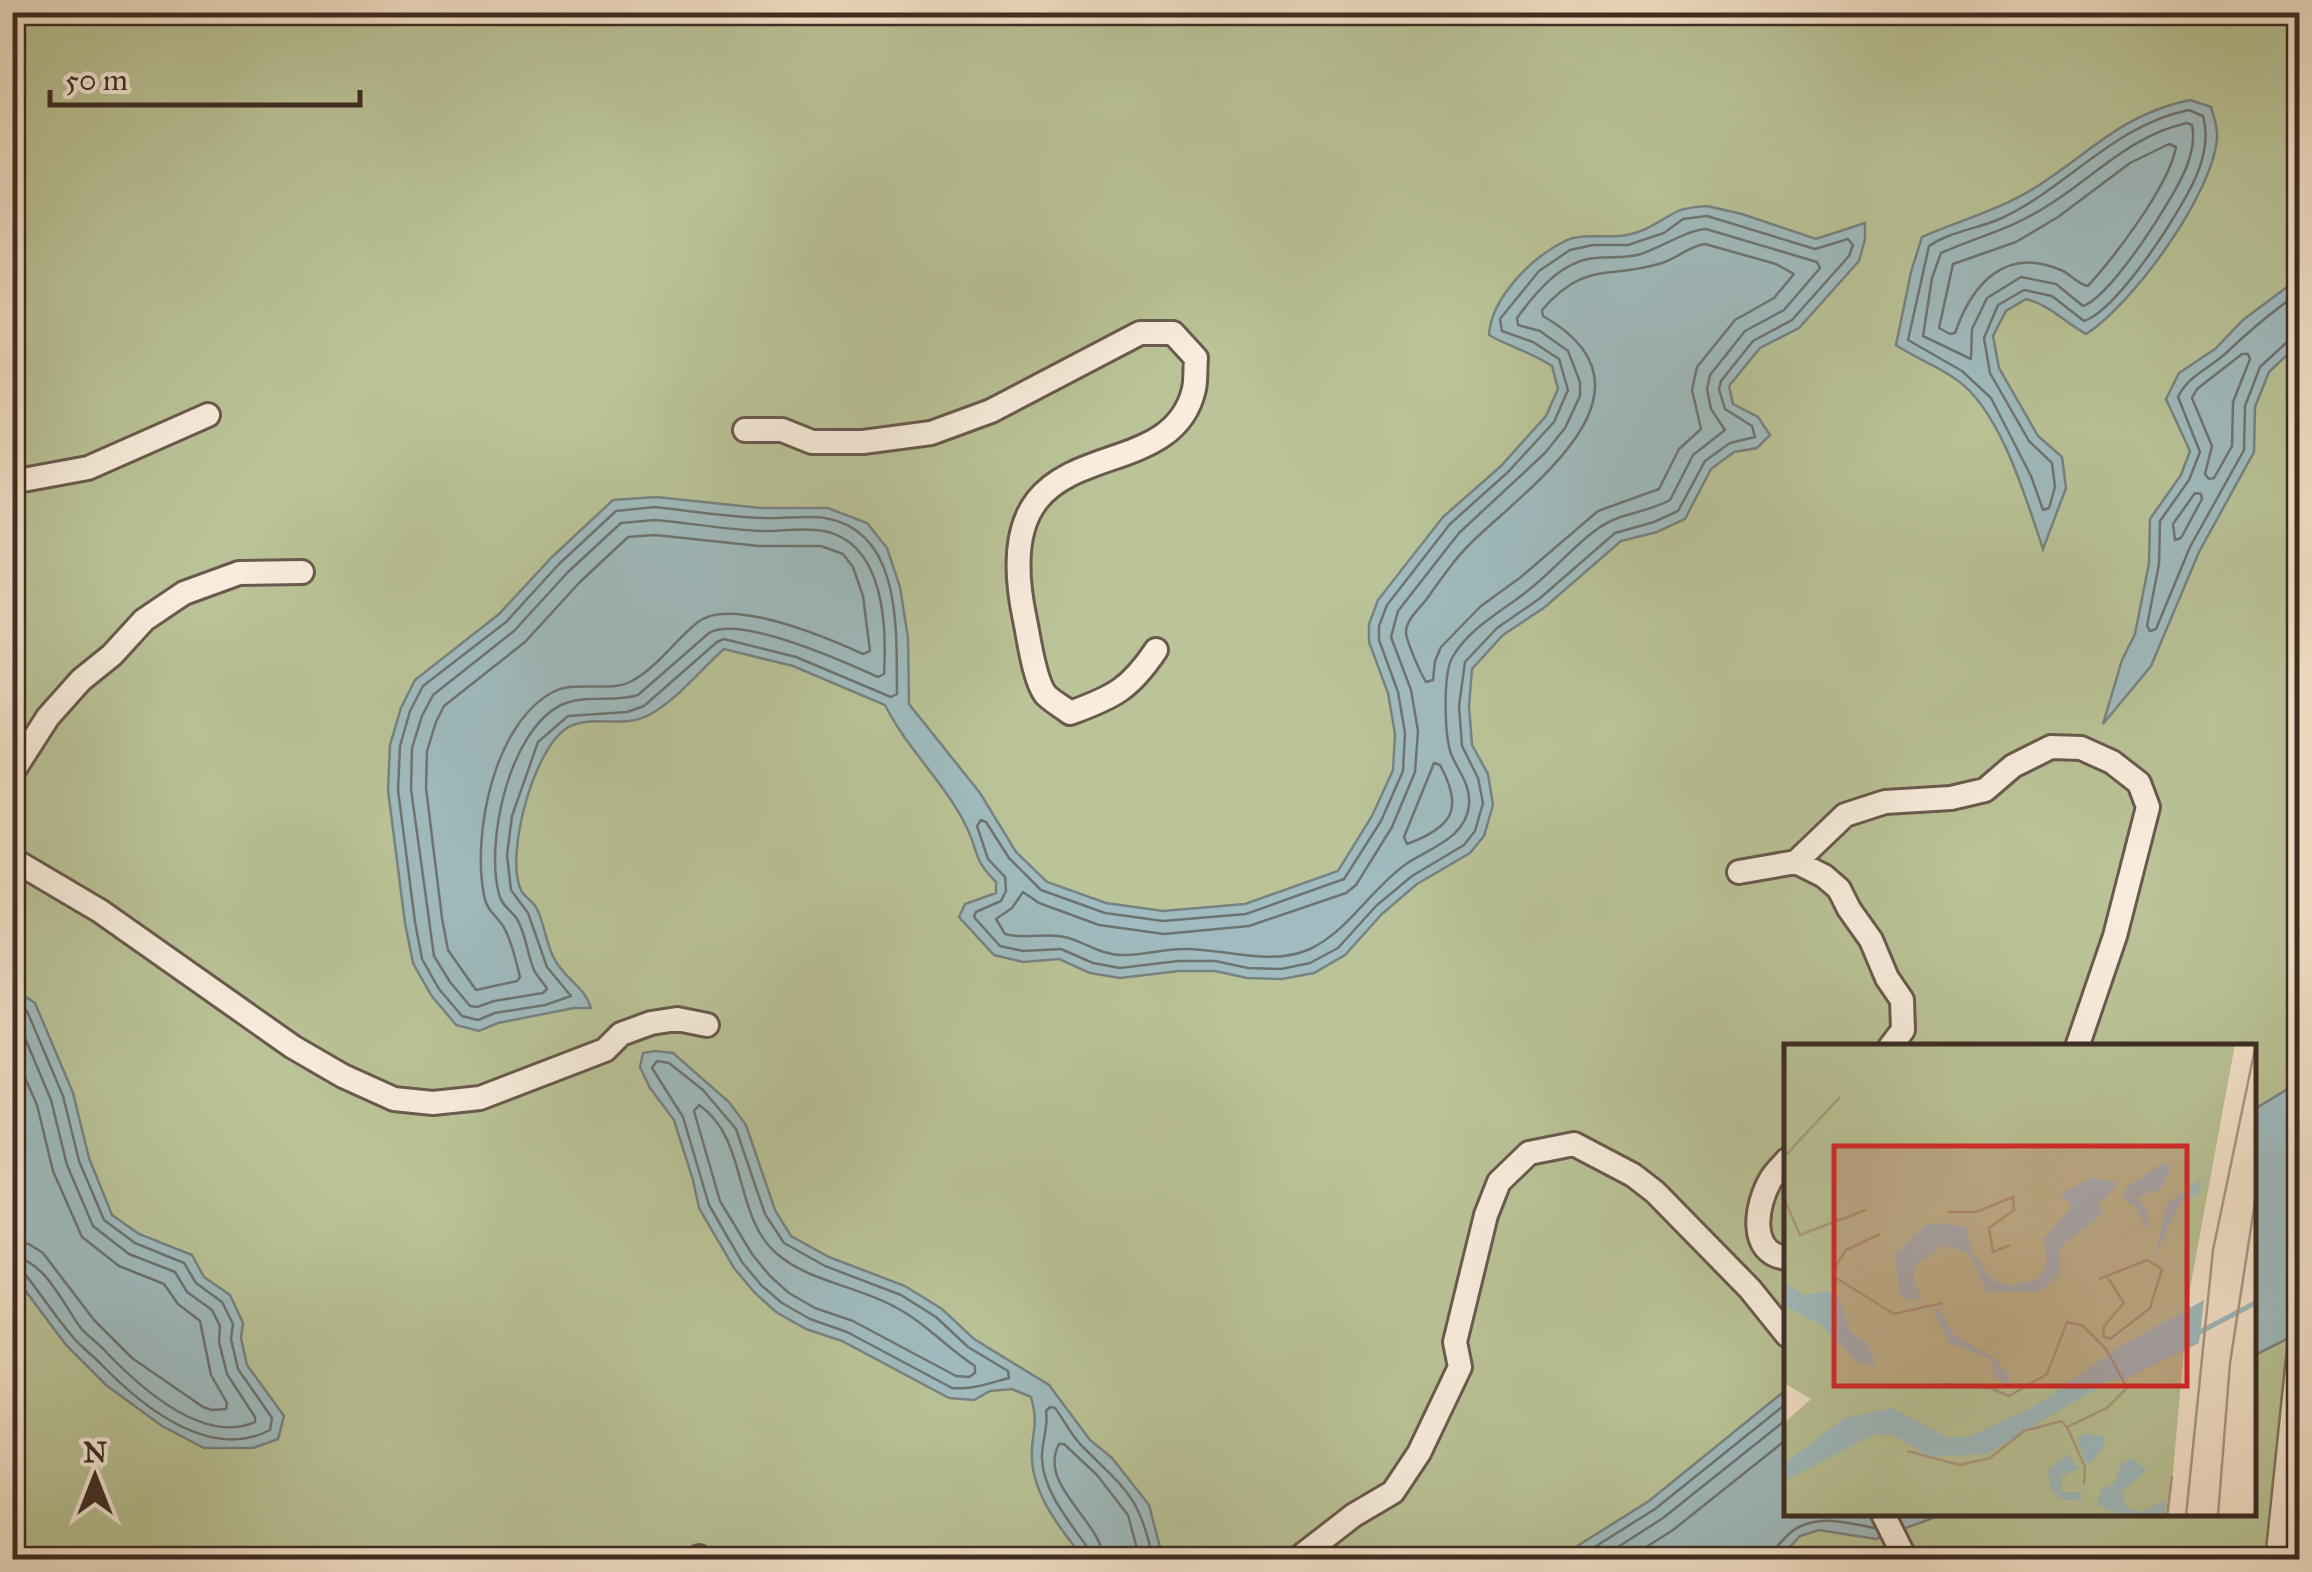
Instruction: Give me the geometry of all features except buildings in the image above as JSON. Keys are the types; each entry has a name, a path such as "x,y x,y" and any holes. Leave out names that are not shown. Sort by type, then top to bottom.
{"lane":[{"path":"745,430 782,430 812,442 863,442 931,432 991,411 1140,333 1173,333 1196,358 1194,390 1180,418 1161,437 1070,472 1036,499 1019,539 1019,592 1045,694 1070,712 1103,701 1136,680 1156,650"},
{"path":"12,482 88,468 208,415"},
{"path":"12,773 32,738 59,704 144,620 184,593 239,573 302,572"},
{"path":"1740,872 1796,862 1845,815 1885,802 1951,798 1985,790 2013,766 2050,747 2082,748 2112,762 2139,783 2148,808 2115,936 2078,1044"},
{"path":"12,859 100,911 293,1047 394,1099 433,1103 480,1098 605,1050 621,1034 650,1023 678,1019 707,1026"},
{"path":"1796,862 1840,888 1871,940 1887,978 1902,1000 1903,1030 1892,1044"},
{"path":"1296,1560 1354,1515 1393,1492 1419,1453 1460,1367 1455,1342 1486,1215 1500,1182 1529,1153 1574,1144 1634,1176 1655,1192 1750,1289 1784,1331"},
{"path":"1784,1164 1771,1179 1756,1220 1761,1242 1777,1257 1784,1258"},
{"path":"1884,1517 1906,1560"}],"green space":[{"path":"12,13 2299,13 2300,1221 2265,1559 13,1559"}],"water":[{"path":"2190,100 2211,107 2217,134 2212,161 2186,217 2147,274 2126,299 2086,334 2026,299 2006,311 1993,336 1999,368 2038,436 2062,457 2066,488 2043,549 2010,457 1987,412 1957,380 1896,345 1922,237 2022,195 2126,124"},
{"path":"1707,206 1816,239 1865,223 1859,261 1799,328 1760,348 1729,386 1733,404 1758,417 1770,435 1757,448 1734,452 1711,469 1685,519 1657,532 1621,541 1545,607 1503,635 1472,669 1472,745 1488,774 1493,805 1484,836 1470,853 1417,884 1382,914 1345,955 1314,973 1282,979 1247,978 1215,971 1120,978 1090,973 1059,959 1023,962 994,955 959,917 965,904 996,893 996,882 980,861 958,812 885,705 793,666 724,649 679,693 649,715 630,721 573,725 546,752 535,775 520,828 517,876 522,892 537,909 555,960 591,1008 498,1023 479,1031 456,1025 431,995 413,963 388,790 390,745 401,708 415,680 499,614 613,500 656,497 761,508 828,508 867,523 887,548 900,587 908,638 909,704 980,793 1016,852 1047,882 1106,903 1163,911 1245,904 1338,871 1372,816 1393,770 1395,734 1388,693 1369,642 1369,624 1378,600 1443,517 1501,466 1546,416 1558,389 1552,366 1489,335 1497,307 1527,268 1565,241 1627,235 1680,210"},
{"path":"2299,278 2299,348 2269,372 2255,407 2254,452 2199,552 2151,666 2103,724 2122,660 2135,634 2149,563 2150,519 2181,475 2190,451 2166,399 2179,373 2215,349 2243,320"},
{"path":"13,988 35,1003 73,1093 89,1158 112,1215 139,1234 192,1255 204,1277 230,1295 243,1323 241,1338 247,1365 284,1416 278,1439 253,1448 204,1448 162,1426 106,1385 66,1345 13,1274"},
{"path":"643,1053 673,1053 729,1102 746,1125 775,1210 791,1236 829,1257 905,1286 942,1309 974,1339 1049,1385 1090,1440 1112,1458 1149,1505 1163,1559 1084,1559 1051,1513 1038,1487 1032,1460 1035,1416 1031,1397 1012,1389 990,1391 974,1400 949,1398 842,1341 806,1329 776,1312 754,1292 734,1268 699,1208 674,1120 640,1067"},
{"path":"2299,1082 2299,1333 2257,1354 2257,1108"},
{"path":"1784,1391 1784,1517 1936,1517 1876,1539 1819,1530 1800,1536 1779,1559 1555,1560 1649,1501"}]}
